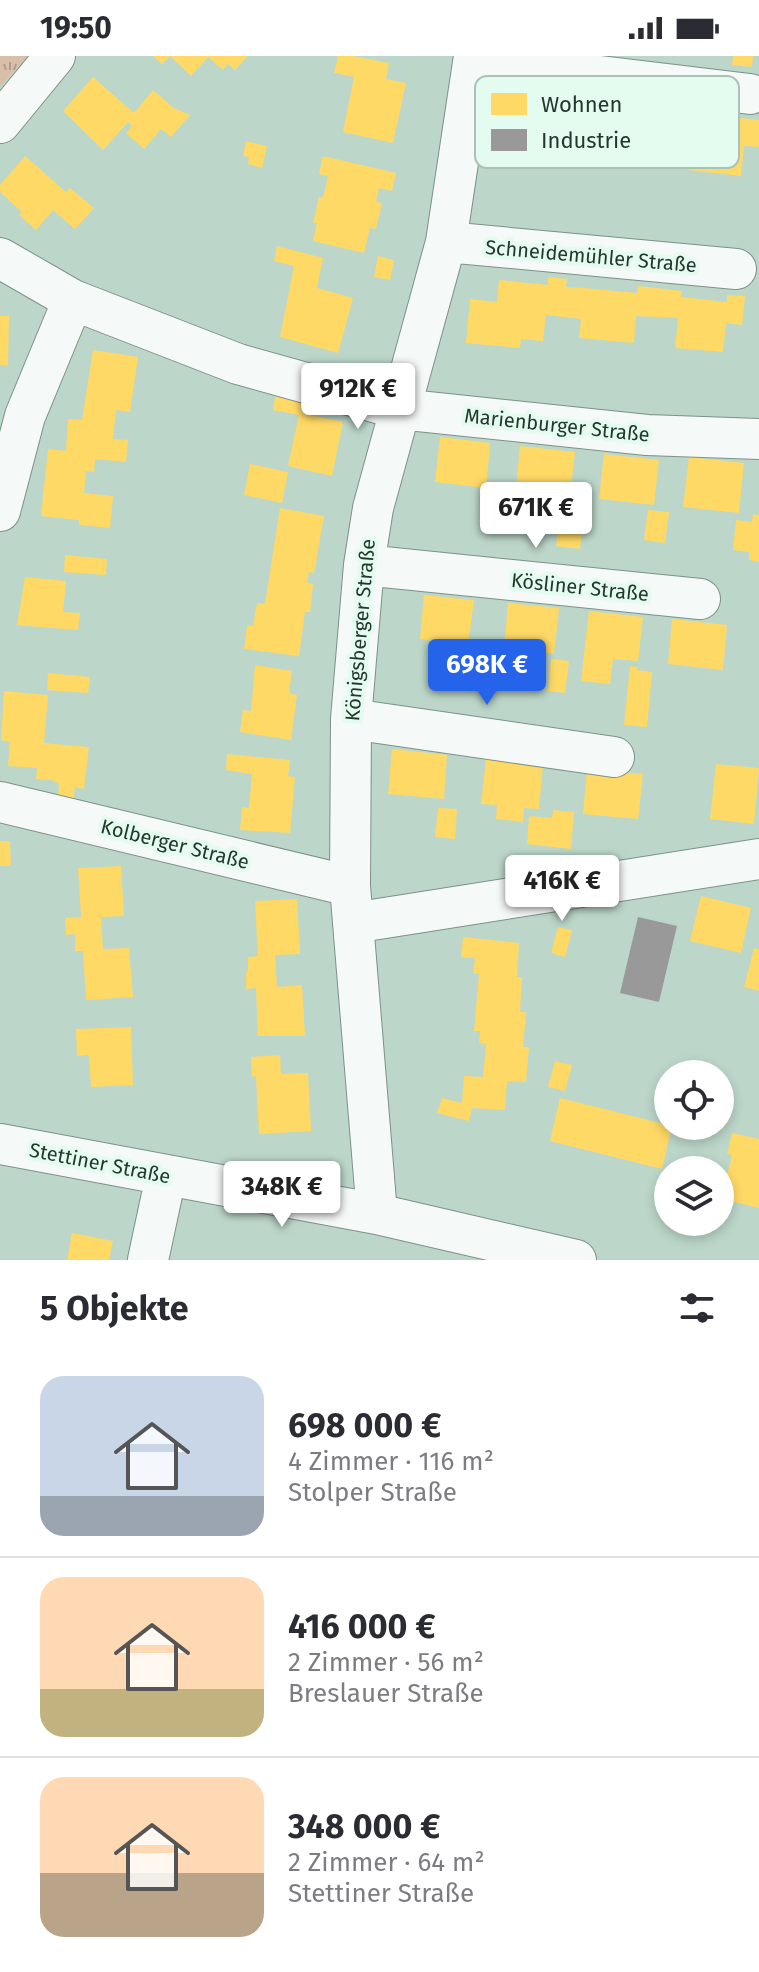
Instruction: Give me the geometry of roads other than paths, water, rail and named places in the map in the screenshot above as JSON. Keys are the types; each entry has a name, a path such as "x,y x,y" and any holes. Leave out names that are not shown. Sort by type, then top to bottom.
{"street":[{"path":"0,123 55,56"},
{"path":"474,59 608,76"},
{"name":"Königsberger Straße","path":"377,1214 351,904 351,719 364,565 373,508 446,242 474,59"},
{"path":"739,93 750,94"},
{"name":"Schneidemühler Straße","path":"446,242 736,269"},
{"name":"Marienburger Straße","path":"0,258 73,300 238,364 399,409 647,435 759,439"},
{"path":"0,511 25,416 73,300"},
{"name":"Kösliner Straße","path":"364,565 700,599"},
{"path":"351,719 614,757"},
{"name":"Kolberger Straße","path":"0,802 351,904"},
{"path":"351,904 759,859"},
{"name":"Stettiner Straße","path":"0,1144 377,1214 576,1260"},
{"path":"148,1260 166,1176"}]}
